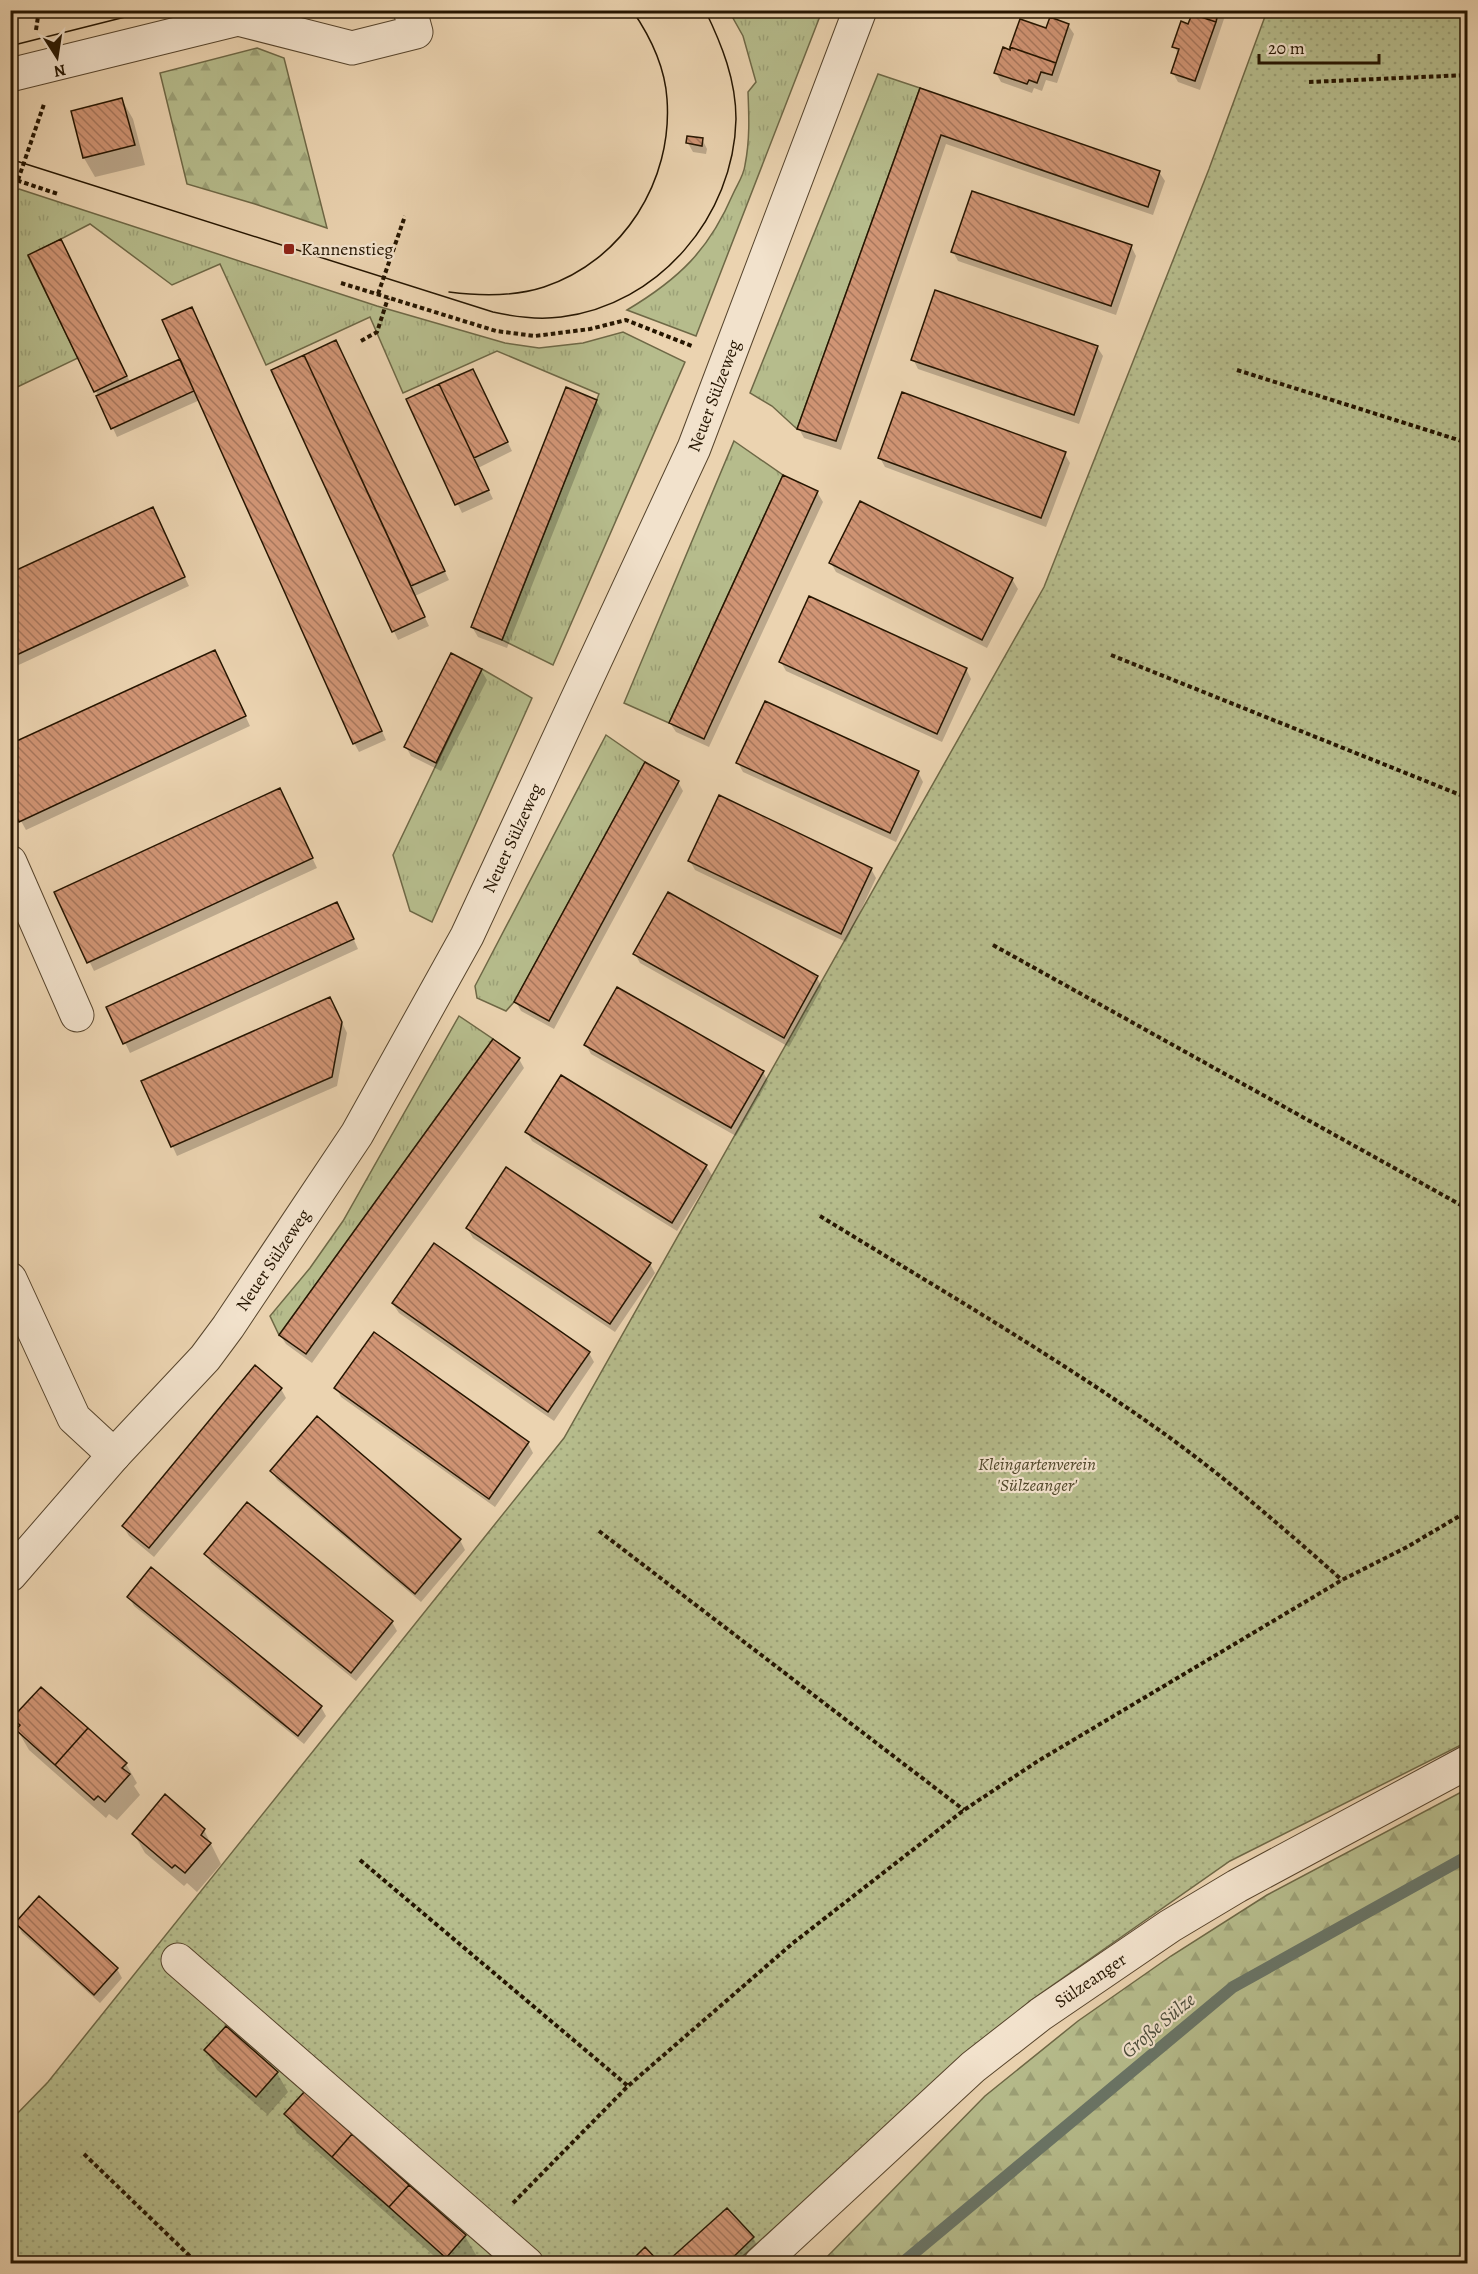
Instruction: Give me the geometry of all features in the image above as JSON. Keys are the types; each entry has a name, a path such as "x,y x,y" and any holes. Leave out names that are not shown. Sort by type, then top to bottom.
{"street":[{"path":"10,75 238,19 352,48 416,32 410,10"},
{"name":"Neuer Sülzeweg","path":"10,1575 114,1455 205,1358 228,1327 357,1134 467,936 694,448 860,10"},
{"path":"10,862 77,1015"},
{"path":"10,1279 74,1418 114,1455"},
{"name":"Sülzeanger","path":"760,2264 973,2067 1041,2014 1170,1926 1237,1886 1467,1762"},
{"path":"178,1960 527,2264"}],"path":[{"path":"1310,82 1467,75"},
{"path":"10,178 58,194"},
{"path":"378,294 405,216"},
{"path":"341,283 496,331 535,336 590,329 626,320 698,348"},
{"path":"361,341 377,332 388,298"},
{"path":"1238,370 1467,443"},
{"path":"1111,655 1467,798"},
{"path":"993,945 1467,1209"},
{"path":"820,1216 1092,1385 1160,1431 1224,1478 1342,1580"},
{"path":"488,2229 628,2086 793,1943 964,1810 1038,1761 1342,1580 1407,1548 1467,1511"},
{"path":"599,1531 964,1810"},
{"path":"360,1860 628,2086"},
{"path":"84,2154 198,2264"}],"green space":[{"path":"729,11 822,11 696,336 627,310 662,287 703,247 724,214 743,172 747,156 748,92 756,82 743,36"},
{"name":"Kleingartenverein 'Sülzeanger'","path":"1267,11 1467,11 1467,1742 1230,1861 1030,2001 735,2263 11,2264 11,2120 48,2082 564,1438 1044,587 1209,169"},
{"path":"257,48 284,58 327,228 187,184 160,73"},
{"path":"878,74 920,88 797,429 772,406 750,393"},
{"path":"19,189 377,306 505,343 539,348 583,343 623,332 685,362 553,665 502,640 599,394 497,351 403,393 370,317 266,365 220,264 172,285 90,224 28,256 78,358 11,390 10,196"},
{"path":"734,441 783,475 669,723 624,703"},
{"path":"482,669 532,698 432,922 410,911 393,855"},
{"path":"606,735 645,762 514,1002 506,1011 477,998 475,986"},
{"path":"459,1016 493,1039 279,1335 270,1316 310,1268 343,1221"},
{"path":"1467,1789 1467,2263 821,2263 985,2096 1078,2021 1171,1956 1267,1895"}],"building":[{"path":"1193,10 1219,10 1216,22 1192,14"},
{"path":"1192,14 1216,22 1195,81 1171,73 1179,49 1172,47 1181,21 1188,24"},
{"path":"1050,17 1069,24 1056,63 1010,47 1020,19 1046,28"},
{"path":"1003,47 1010,50 1010,47 1056,63 1052,75 1041,72 1037,83 1029,80 1027,84 994,73"},
{"path":"920,88 1160,171 1148,207 941,135 836,441 797,429"},
{"path":"122,98 135,145 83,158 71,111"},
{"path":"687,136 703,138 702,146 686,143"},
{"path":"972,191 1132,245 1111,306 951,252"},
{"path":"61,239 127,376 94,392 28,255"},
{"path":"935,290 1098,346 1074,415 911,360"},
{"path":"192,307 382,731 353,744 162,320"},
{"path":"336,340 445,571 411,586 304,355"},
{"path":"304,355 425,617 392,632 271,370"},
{"path":"180,359 194,391 111,429 96,396"},
{"path":"473,369 508,442 474,458 439,384"},
{"path":"439,384 489,490 455,505 406,399"},
{"path":"566,387 597,400 502,640 471,627"},
{"path":"902,392 1066,452 1041,518 878,458"},
{"path":"783,475 818,491 704,739 669,723"},
{"path":"860,501 1013,578 982,640 829,563"},
{"path":"153,507 185,577 10,658 10,573"},
{"path":"809,596 967,668 937,734 779,662"},
{"path":"215,650 246,716 19,822 10,803 10,744"},
{"path":"451,653 482,669 436,763 404,747"},
{"path":"765,701 919,771 890,833 736,763"},
{"path":"645,762 679,781 549,1021 514,1002"},
{"path":"280,788 313,858 87,963 54,892"},
{"path":"719,795 872,868 841,934 688,861"},
{"path":"668,892 818,976 784,1038 633,954"},
{"path":"337,902 354,939 123,1044 106,1007"},
{"path":"617,987 764,1071 731,1128 584,1045"},
{"path":"330,997 342,1022 332,1077 171,1147 141,1081"},
{"path":"493,1039 520,1058 306,1354 279,1335"},
{"path":"561,1075 707,1165 672,1223 525,1132"},
{"path":"506,1167 651,1263 610,1324 466,1228"},
{"path":"434,1243 590,1352 548,1412 392,1303"},
{"path":"374,1332 529,1442 489,1499 334,1388"},
{"path":"255,1365 282,1388 149,1548 122,1526"},
{"path":"317,1416 461,1539 415,1594 270,1471"},
{"path":"247,1502 393,1621 351,1673 204,1554"},
{"path":"151,1567 322,1706 298,1736 127,1597"},
{"path":"41,1687 88,1728 55,1765 16,1730 20,1725 12,1718"},
{"path":"88,1728 127,1763 122,1768 130,1774 105,1802 98,1796 94,1800 55,1765"},
{"path":"165,1794 205,1829 201,1835 211,1843 185,1873 175,1865 172,1868 132,1834"},
{"path":"39,1896 118,1968 94,1995 15,1923"},
{"path":"226,2026 278,2072 256,2097 204,2050"},
{"path":"305,2091 352,2134 332,2157 284,2114"},
{"path":"352,2134 409,2185 389,2207 332,2157"},
{"path":"409,2185 466,2235 446,2258 389,2207"},
{"path":"727,2208 754,2237 726,2264 674,2264 670,2259"},
{"path":"645,2247 661,2264 628,2264"}],"waterway":[{"name":"Große Sülze","path":"901,2264 1233,1987 1468,1856"}],"tram line":[{"path":"10,46 153,10"},
{"path":"449,292 496,295 520,293 544,287 572,275 597,258 619,238 637,214 652,188 661,159 667,130 667,99 656,52 632,10"},
{"path":"10,159 493,312 527,318 561,317 597,309 629,295 659,275 684,250 706,221 722,189 732,155 736,119 734,90 727,63 705,10"}],"place":[{"name":"Kannenstieg","path":"289,249"}]}
